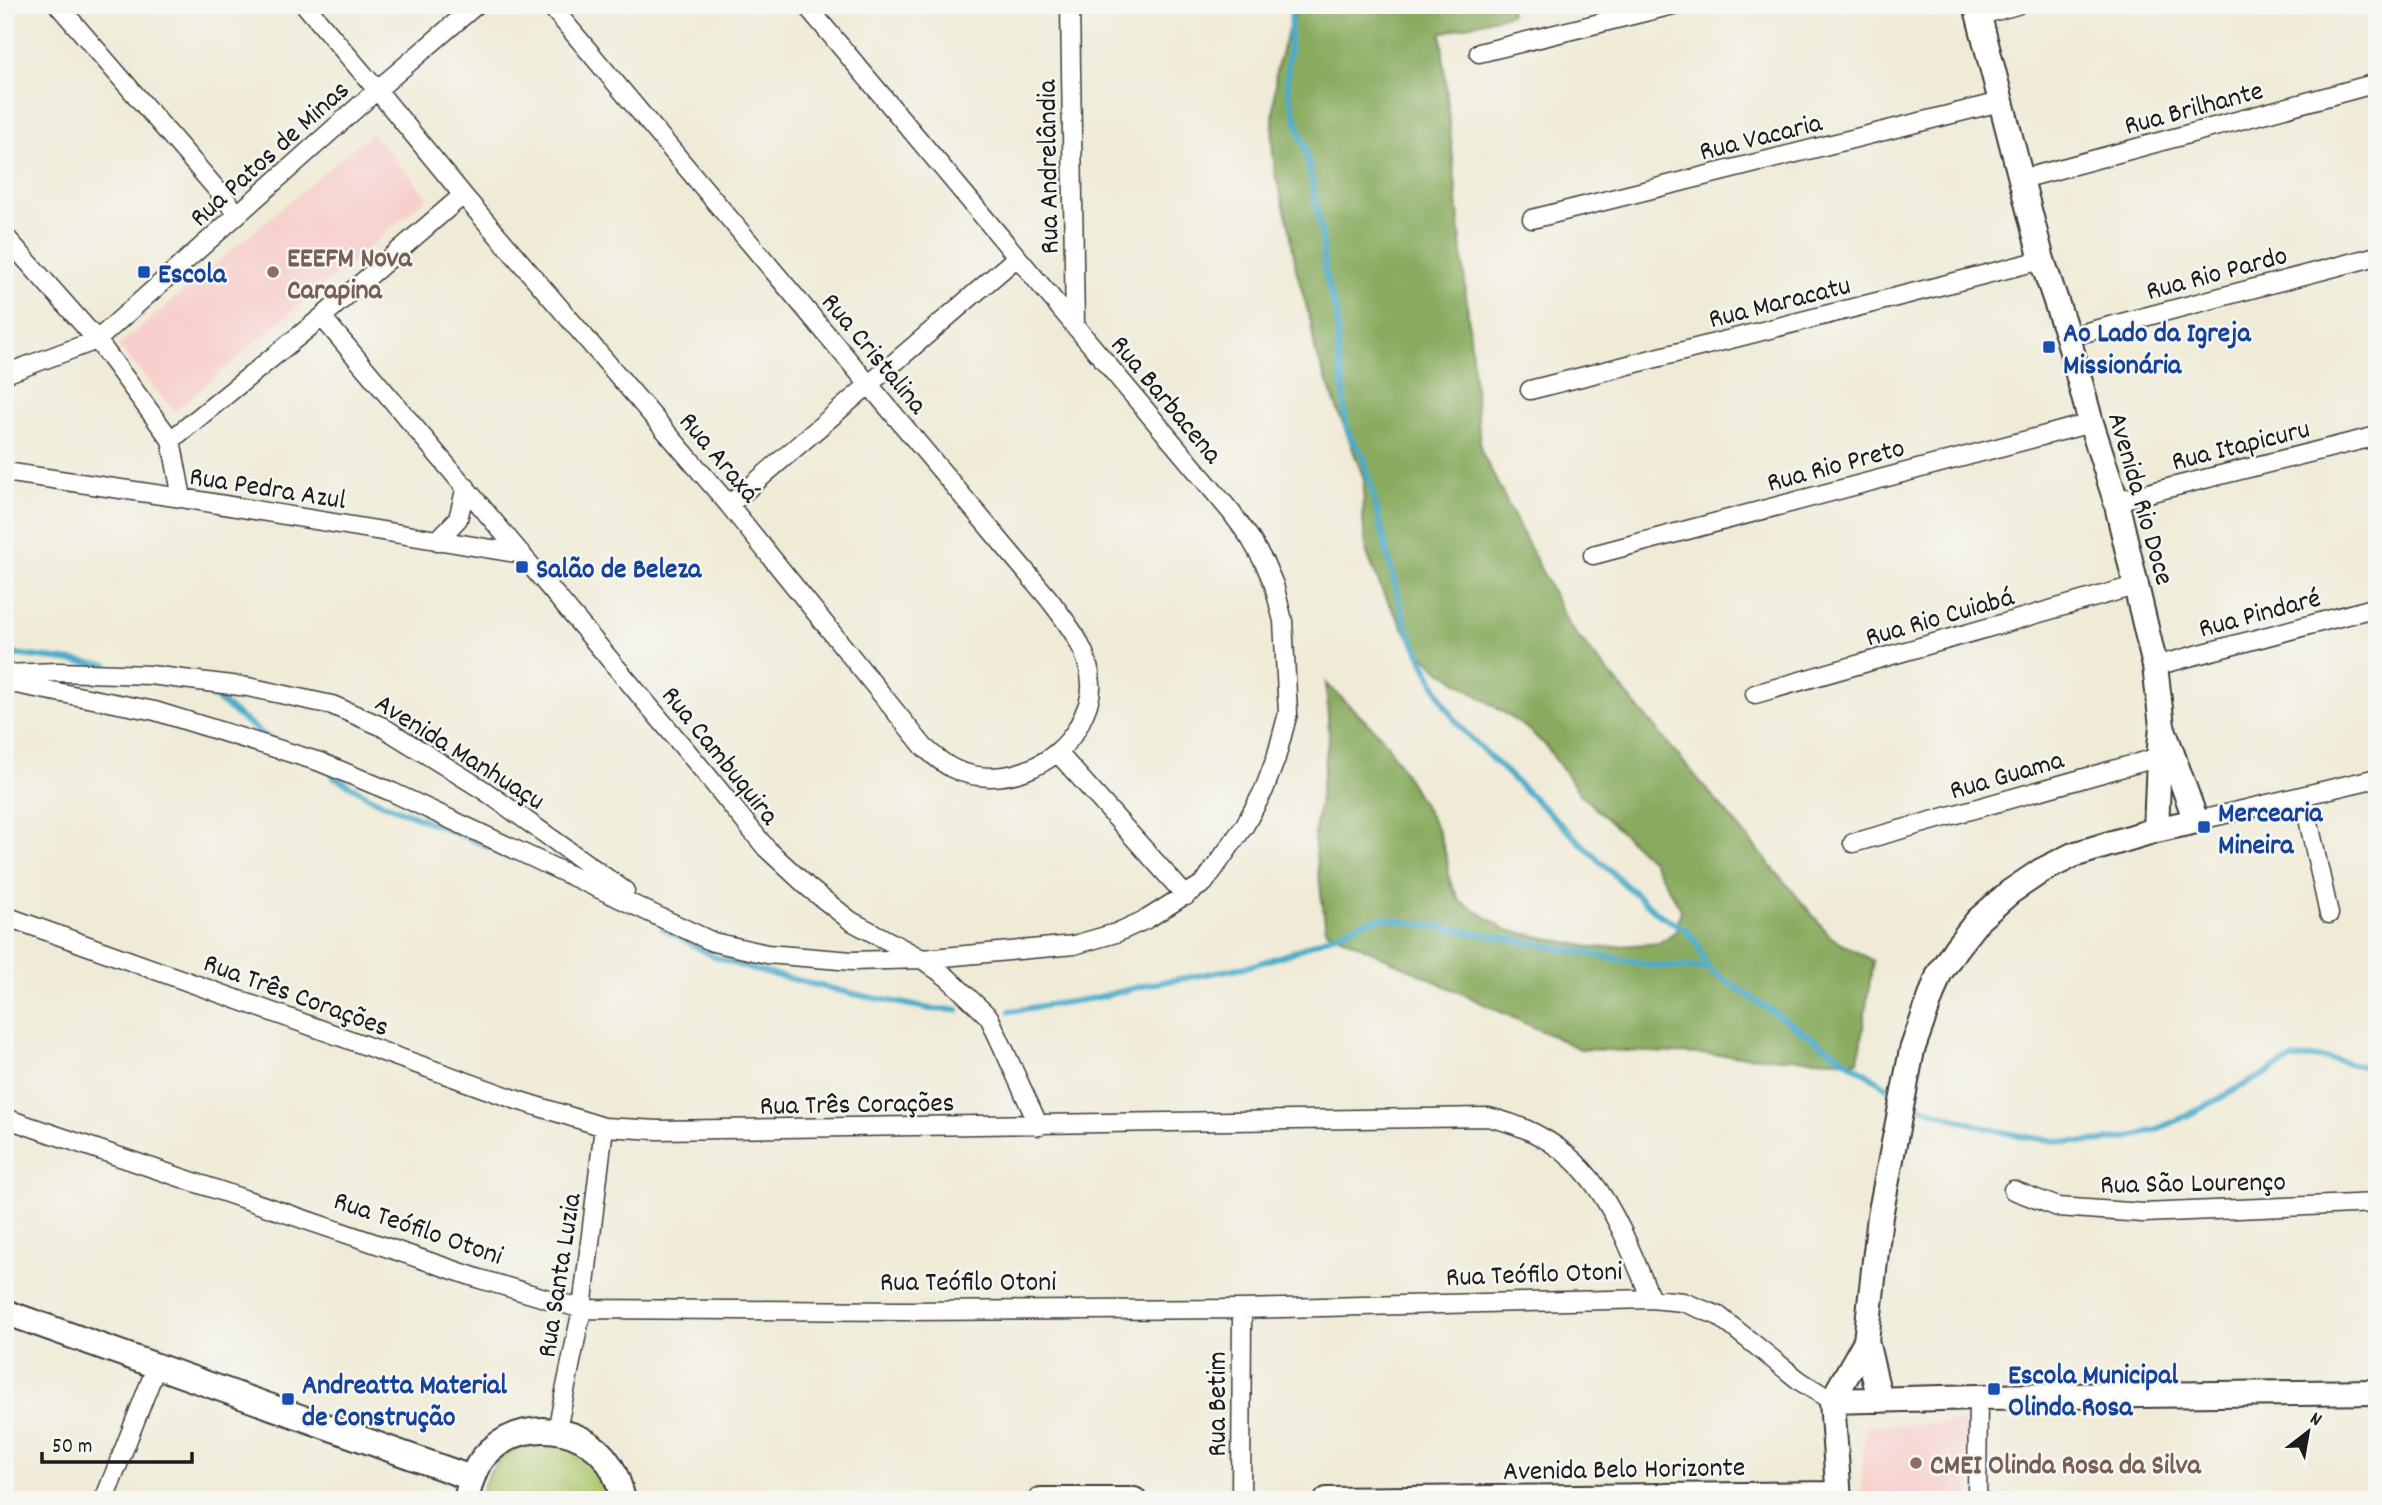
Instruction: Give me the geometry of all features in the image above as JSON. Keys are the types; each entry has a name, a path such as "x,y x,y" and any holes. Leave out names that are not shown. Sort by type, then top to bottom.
{"street":[{"path":"58,5 238,214"},
{"name":"Rua Araxá","path":"305,5 463,195 729,505 924,747 955,770 978,776 1007,775 1030,770 1057,752"},
{"name":"Rua Patos de Minas","path":"97,341 476,5"},
{"name":"Rua Cristalina","path":"550,5 1049,599 1079,643 1088,664 1092,686 1088,708 1074,734 1057,752"},
{"name":"Rua Barbacena","path":"806,5 1231,512 1251,538 1275,585 1283,621 1288,713 1276,758 1264,790 1245,825 1204,883 1186,896"},
{"name":"Rua Andrelândia","path":"1070,5 1075,327"},
{"path":"1479,53 1673,5"},
{"path":"1977,11 2017,5"},
{"name":"Avenida Rio Doce","path":"1977,11 2042,260 2068,337 2138,585 2155,666 2166,755 2156,830"},
{"name":"Rua Brilhante","path":"2022,179 2377,83"},
{"name":"Rua Vacaria","path":"1532,219 2000,102"},
{"path":"171,440 322,317 463,195"},
{"path":"5,236 97,341 171,440 182,498"},
{"name":"Rua Rio Pardo","path":"2068,337 2377,256"},
{"path":"729,505 1016,258"},
{"name":"Rua Maracatu","path":"1530,390 2042,260"},
{"name":"Rua Cambuquira","path":"322,317 766,848 809,888 851,921 922,959"},
{"path":"5,374 97,341"},
{"name":"Rua Rio Preto","path":"1592,555 2091,423"},
{"name":"Rua Itapicuru","path":"2116,501 2377,436"},
{"name":"Rua Pedra Azul","path":"5,472 522,554"},
{"path":"437,541 458,519 466,487"},
{"name":"Rua Rio Cuiabá","path":"1755,694 2138,585"},
{"name":"Rua Pindaré","path":"2155,666 2377,607"},
{"name":"Avenida Manhuaçu","path":"5,674 58,672 150,675 248,687 332,705 381,726 485,791 656,914"},
{"name":"Avenida Manhuaçu","path":"5,682 155,711 320,762 392,792 713,942 767,954 852,961 922,959"},
{"path":"922,959 1074,945 1137,924 1186,896 1057,752"},
{"name":"Avenida Rio Doce","path":"2166,755 2196,821"},
{"name":"Rua Guama","path":"1853,843 2166,755"},
{"path":"1880,1400 1866,1341 1880,1216 1912,1050 1939,974 1978,920 2010,892 2041,871 2073,855 2156,830 2377,778"},
{"path":"2303,796 2329,914"},
{"name":"Rua Três Corações","path":"5,916 517,1100 604,1127 658,1130 1039,1126 1488,1117 1510,1122 1532,1130 1549,1141 1572,1159 1596,1185 1611,1208 1651,1299"},
{"path":"922,959 948,978 989,1017 1039,1126"},
{"name":"Rua Teófilo Otoni","path":"5,1118 480,1279 582,1309 1242,1309 1651,1299 1683,1302 1719,1317 1800,1381 1832,1401"},
{"name":"Rua Santa Luzia","path":"557,1430 582,1309 604,1127"},
{"name":"Rua São Lourenço","path":"2013,1190 2058,1207 2143,1213 2377,1203"},
{"name":"Rua Betim","path":"1241,1500 1242,1309"},
{"path":"5,1312 157,1365 469,1489 479,1463 505,1439 539,1429 557,1430 577,1436 595,1447 610,1463 619,1482 623,1500"},
{"path":"1839,1497 1832,1401 1866,1341"},
{"path":"104,1500 157,1365"},
{"path":"1832,1401 2377,1392"},
{"path":"1977,1500 1978,1397"},
{"path":"1835,1446 1852,1416 1880,1400"},
{"name":"Avenida Belo Horizonte","path":"1327,1500 1839,1497"},
{"path":"1041,1500 1134,1500"}],"shaded area":[{"name":"EEEFM Nova Carapina","path":"372,132 428,197 174,411 118,346"},
{"name":"CMEI Olinda Rosa da Silva","path":"1969,1421 1969,1500 1860,1500 1865,1427"}],"green space":[{"path":"1301,5 1509,5 1511,14 1441,33 1481,451 1570,627 1831,937 1873,961 1858,1061 1580,1049 1326,930 1314,839 1329,735 1326,683 1382,737 1398,762 1439,832 1450,881 1459,900 1507,930 1595,948 1659,943 1676,931 1681,909 1651,860 1581,795 1545,745 1525,727 1438,669 1414,646 1383,593 1367,553 1363,522 1364,479 1315,350 1311,323 1296,269 1289,225 1275,174 1272,141 1276,70 1289,27"},
{"path":"540,1442 567,1447 586,1457 600,1475 610,1500 480,1500 487,1477 499,1460 517,1449"}],"waterway":[{"path":"1283,5 1292,11"},
{"path":"1292,5 1287,80 1305,148 1321,230 1326,277 1337,316 1338,356 1346,426 1351,439 1363,455 1405,624 1446,707 1462,729 1490,757 1623,883 1660,915 1684,928 1697,943 1708,969 1887,1087"},
{"path":"5,653 107,665"},
{"path":"192,687 211,695 272,741"},
{"path":"333,776 373,799 492,848"},
{"path":"1010,1011 1095,998 1147,985 1250,966 1291,953 1364,922 1383,918 1656,966 1707,968"},
{"path":"663,928 713,956 750,969 854,994 931,1009 958,1010"},
{"path":"1919,1106 1972,1124 2027,1137 2084,1142 2112,1140 2139,1135 2168,1124 2293,1060 2324,1059 2377,1070"}],"place":[{"name":"Escola","path":"144,272"},
{"name":"EEEFM Nova Carapina","path":"273,272"},
{"name":"Ao Lado da Igreja Missionária","path":"2049,347"},
{"name":"Salão de Beleza","path":"522,567"},
{"name":"Mercearia Mineira","path":"2204,827"},
{"name":"Escola Municipal Olinda Rosa","path":"1994,1389"},
{"name":"Andreatta Material de Construção","path":"288,1399"},
{"name":"CMEI Olinda Rosa da Silva","path":"1916,1463"}]}
